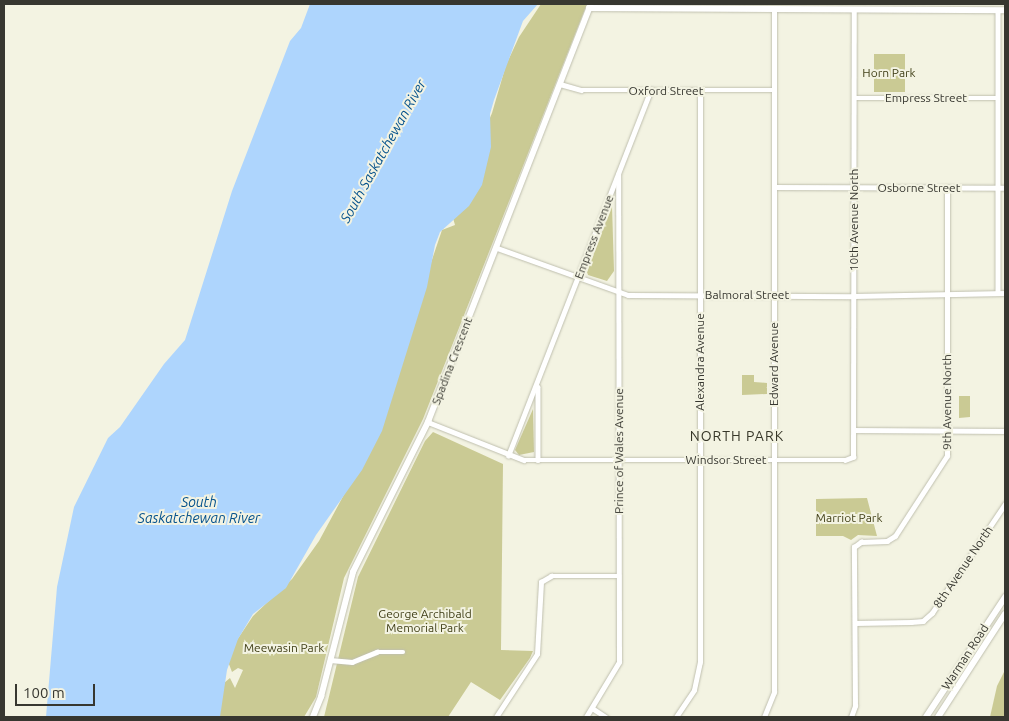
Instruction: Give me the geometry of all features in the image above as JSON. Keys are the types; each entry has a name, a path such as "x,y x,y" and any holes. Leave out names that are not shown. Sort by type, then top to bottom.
{"main road":[{"name":"Warman Road","path":"926,717 1005,597"},
{"name":"Warman Road","path":"938,717 1005,614"}],"street":[{"path":"621,4 632,9"},
{"path":"590,6 632,9 1005,10"},
{"name":"Spadina Crescent","path":"313,717 353,572 428,422 590,6"},
{"name":"Edward Avenue","path":"764,717 774,692 774,10"},
{"name":"10th Avenue North","path":"854,10 855,430"},
{"path":"998,10 998,292"},
{"name":"Oxford Street","path":"560,84 581,90 774,90"},
{"name":"Empress Avenue","path":"508,456 538,384 652,90"},
{"name":"Alexandra Avenue","path":"676,717 700,676 700,91"},
{"name":"Empress Street","path":"854,98 998,98"},
{"name":"Prince of Wales Avenue","path":"586,717 619,662 618,175"},
{"name":"Osborne Street","path":"774,187 1005,188"},
{"name":"9th Avenue North","path":"851,717 855,706 854,546 861,542 887,541 894,536 947,456 947,188"},
{"name":"Balmoral Street","path":"497,248 618,292 700,295 854,296 1005,293"},
{"name":"Empress Avenue","path":"538,384 538,460"},
{"name":"Windsor Street","path":"428,422 508,456 538,460 850,460 854,452 855,430"},
{"path":"855,430 1005,431"},
{"name":"8th Avenue North","path":"855,623 923,621 932,613 1005,504"},
{"path":"496,717 538,654 541,582 551,576 618,576"},
{"path":"330,660 352,662 377,652 403,652"},
{"path":"592,708 606,717"}],"green space":[{"name":"Meewasin Park","path":"541,4 587,4 423,419 344,578 316,697 304,717 216,717 217,699 224,683 230,678 235,688 243,670 238,668 232,672 227,659 235,643 253,616 292,579 319,541 368,450 442,230 455,225 451,211 492,113 506,65 519,37"},
{"name":"Horn Park","path":"874,54 905,54 905,92 874,92"},
{"path":"612,205 614,271 607,281 588,275 587,272"},
{"path":"742,375 754,375 754,382 767,383 767,394 742,395"},
{"path":"959,396 970,396 970,417 959,418"},
{"path":"533,409 534,452 519,455 515,450"},
{"name":"George Archibald Memorial Park","path":"433,432 503,464 501,650 533,651 500,700 471,682 448,717 324,717 358,577 425,441"},
{"name":"Marriot Park","path":"867,498 877,536 858,535 851,540 843,536 816,536 816,499"},
{"path":"1005,670 1005,717 990,717 997,686"}],"water":[{"name":"South Saskatchewan River","path":"310,4 538,4 523,21 494,100 490,114 491,147 482,185 469,206 440,232 435,245 427,287 382,431 362,470 316,535 286,588 253,614 238,639 227,670 220,717 46,717 57,587 74,507 108,438 120,427 164,364 185,340 232,191 290,41 301,28"}],"district":[{"name":"NORTH PARK","path":"737,436"}]}
